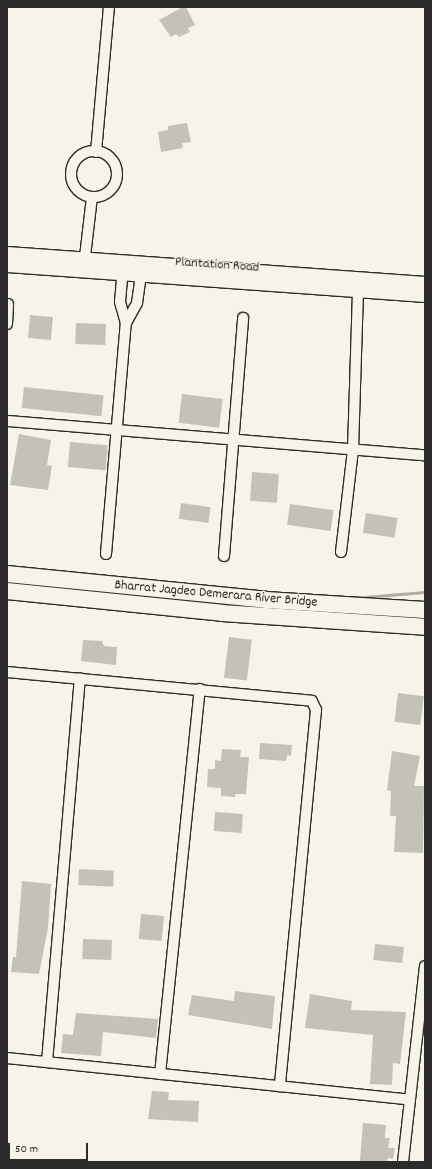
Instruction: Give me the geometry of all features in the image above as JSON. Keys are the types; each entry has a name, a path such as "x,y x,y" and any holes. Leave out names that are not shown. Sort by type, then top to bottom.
{"main road":[{"name":"Bharrat Jagdeo Demerara River Bridge","path":"7,574 266,600 425,610"},
{"name":"Bharrat Jagdeo Demerara River Bridge","path":"7,591 222,613 425,627"}],"street":[{"path":"96,152 109,7"},
{"path":"96,152 112,160 117,176 109,192 92,197 77,189 71,172 80,157 96,152"},
{"path":"84,265 92,197"},
{"name":"Plantation Road","path":"7,253 84,265"},
{"name":"Plantation Road","path":"7,265 84,265 425,295"},
{"path":"106,554 126,323 120,302 123,268"},
{"path":"126,323 137,303 142,270"},
{"name":"Plantation Road","path":"142,270 425,283"},
{"path":"341,552 353,450 358,290"},
{"path":"7,324 8,304"},
{"path":"224,556 235,440 243,318"},
{"path":"7,421 425,455"},
{"path":"7,672 306,698 312,701 316,710 280,1086"},
{"path":"47,1062 80,678"},
{"path":"160,1074 200,689"},
{"path":"403,1162 410,1100 420,1056 425,966"},
{"path":"7,1058 410,1100"}],"building":[{"path":"183,7 186,7 195,25 188,28 190,32 179,37 176,34 171,37 159,20"},
{"path":"187,123 191,142 182,143 183,148 161,152 158,132 168,130 168,126"},
{"path":"30,315 53,317 51,340 28,338"},
{"path":"76,323 106,324 105,345 75,344"},
{"path":"24,387 104,395 101,416 22,408"},
{"path":"182,394 223,399 219,428 178,423"},
{"path":"19,434 51,440 47,465 52,466 48,490 10,485"},
{"path":"70,442 108,445 106,470 68,467"},
{"path":"252,472 279,474 277,503 250,501"},
{"path":"181,503 211,507 208,523 179,519"},
{"path":"290,504 334,510 331,531 287,525"},
{"path":"366,513 398,518 394,538 363,533"},
{"path":"229,637 252,640 247,680 224,678"},
{"path":"83,640 102,641 104,646 117,647 116,665 81,661"},
{"path":"398,693 424,696 420,725 394,722"},
{"path":"260,743 292,745 291,756 287,755 286,761 259,759"},
{"path":"222,749 241,750 240,757 249,757 246,794 235,794 235,797 221,796 221,788 207,787 208,769 215,769 215,760 221,761"},
{"path":"392,751 420,756 414,786 424,786 423,853 394,852 396,816 390,816 391,791 387,790"},
{"path":"215,812 243,814 242,833 214,831"},
{"path":"79,869 114,871 113,887 78,885"},
{"path":"22,881 51,884 48,928 39,974 11,972 13,957 16,957"},
{"path":"141,914 164,916 162,941 139,939"},
{"path":"83,939 112,940 111,960 82,959"},
{"path":"375,944 404,947 402,963 373,960"},
{"path":"235,991 275,996 272,1029 188,1015 192,995 234,1001"},
{"path":"310,994 352,1001 351,1010 406,1012 400,1064 393,1063 392,1085 370,1084 373,1035 305,1028"},
{"path":"76,1013 158,1019 156,1038 103,1032 101,1056 61,1053 63,1034 73,1035"},
{"path":"152,1091 169,1092 168,1100 199,1101 198,1122 148,1119"},
{"path":"363,1123 386,1125 385,1138 390,1138 388,1148 395,1148 393,1159 388,1158 387,1162 360,1161"}],"waterway":[{"path":"353,598 425,592"}]}
